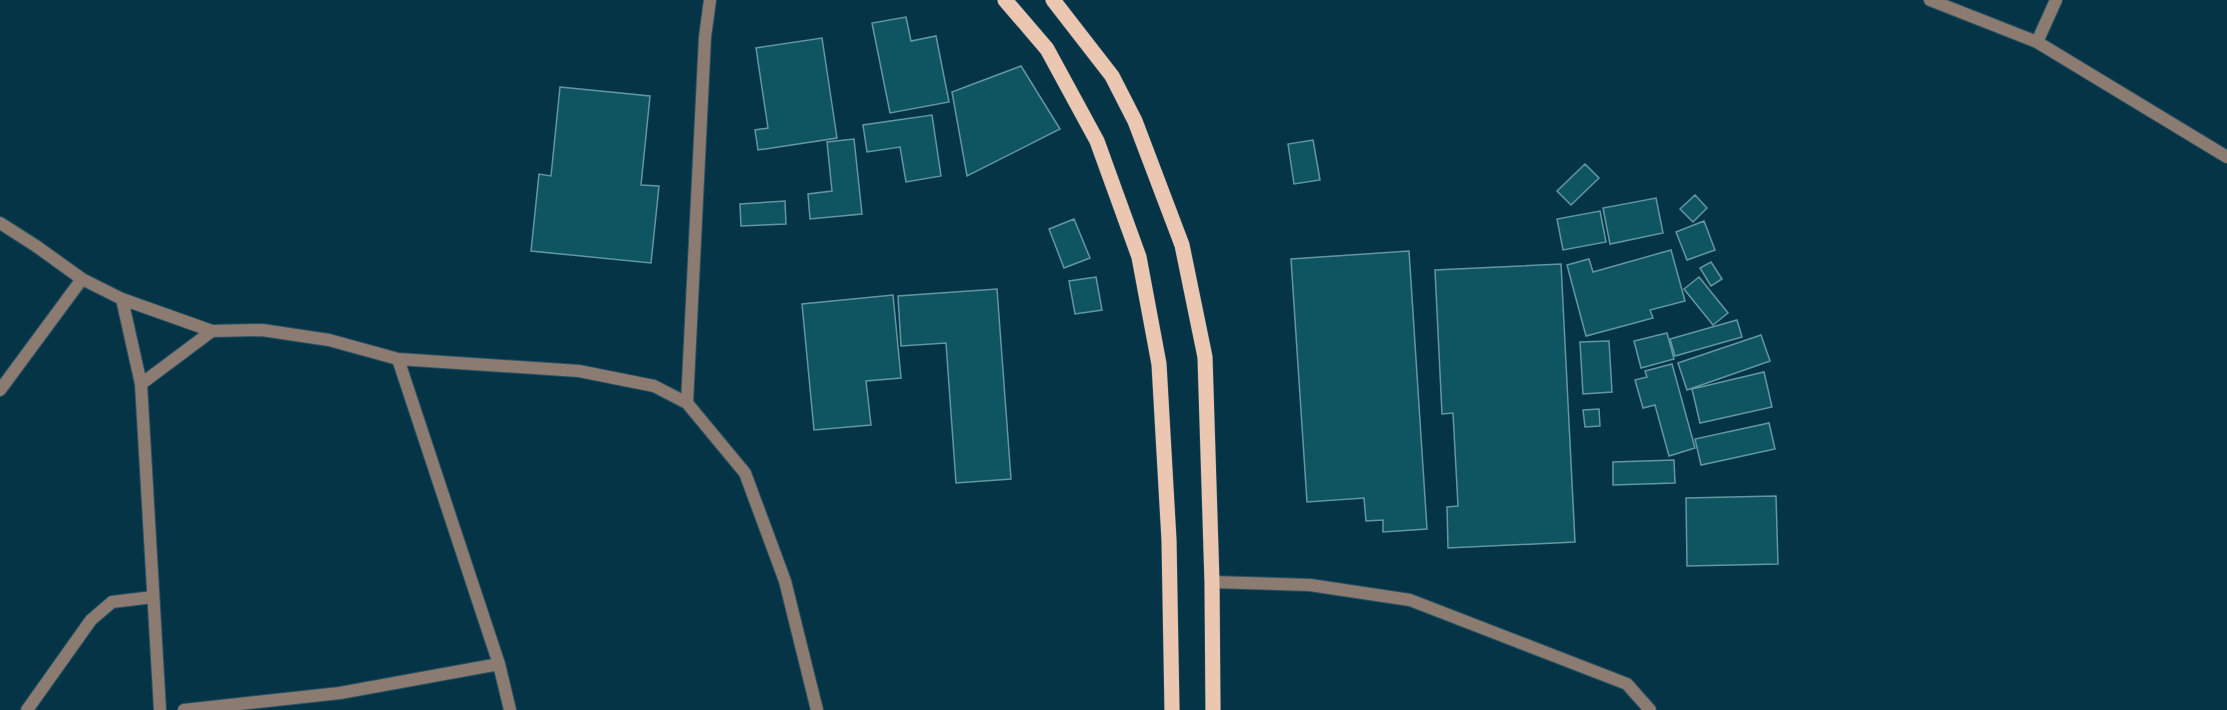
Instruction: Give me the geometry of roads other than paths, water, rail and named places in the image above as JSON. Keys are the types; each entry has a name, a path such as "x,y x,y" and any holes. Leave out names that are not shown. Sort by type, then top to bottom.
{"main road":[{"path":"1005,0 1047,49 1097,141 1139,257 1159,364 1169,540 1172,710"},
{"path":"1053,0 1112,76 1135,121 1182,245 1205,357 1212,582 1213,710"}],"street":[{"path":"687,403 705,37 710,0"},
{"path":"1930,0 2037,42 2227,157"},
{"path":"2037,42 2056,0"},
{"path":"0,223 82,279 122,299 212,331 262,330 329,340 398,359 579,371 654,386 687,403 745,473 785,581 817,710"},
{"path":"0,390 82,279"},
{"path":"122,299 141,384 160,710"},
{"path":"141,384 212,331"},
{"path":"398,359 499,664 510,710"},
{"path":"1212,582 1310,585 1410,600 1626,684 1650,710"},
{"path":"27,710 91,620 112,602 153,597"},
{"path":"184,710 340,693 499,664"}]}
